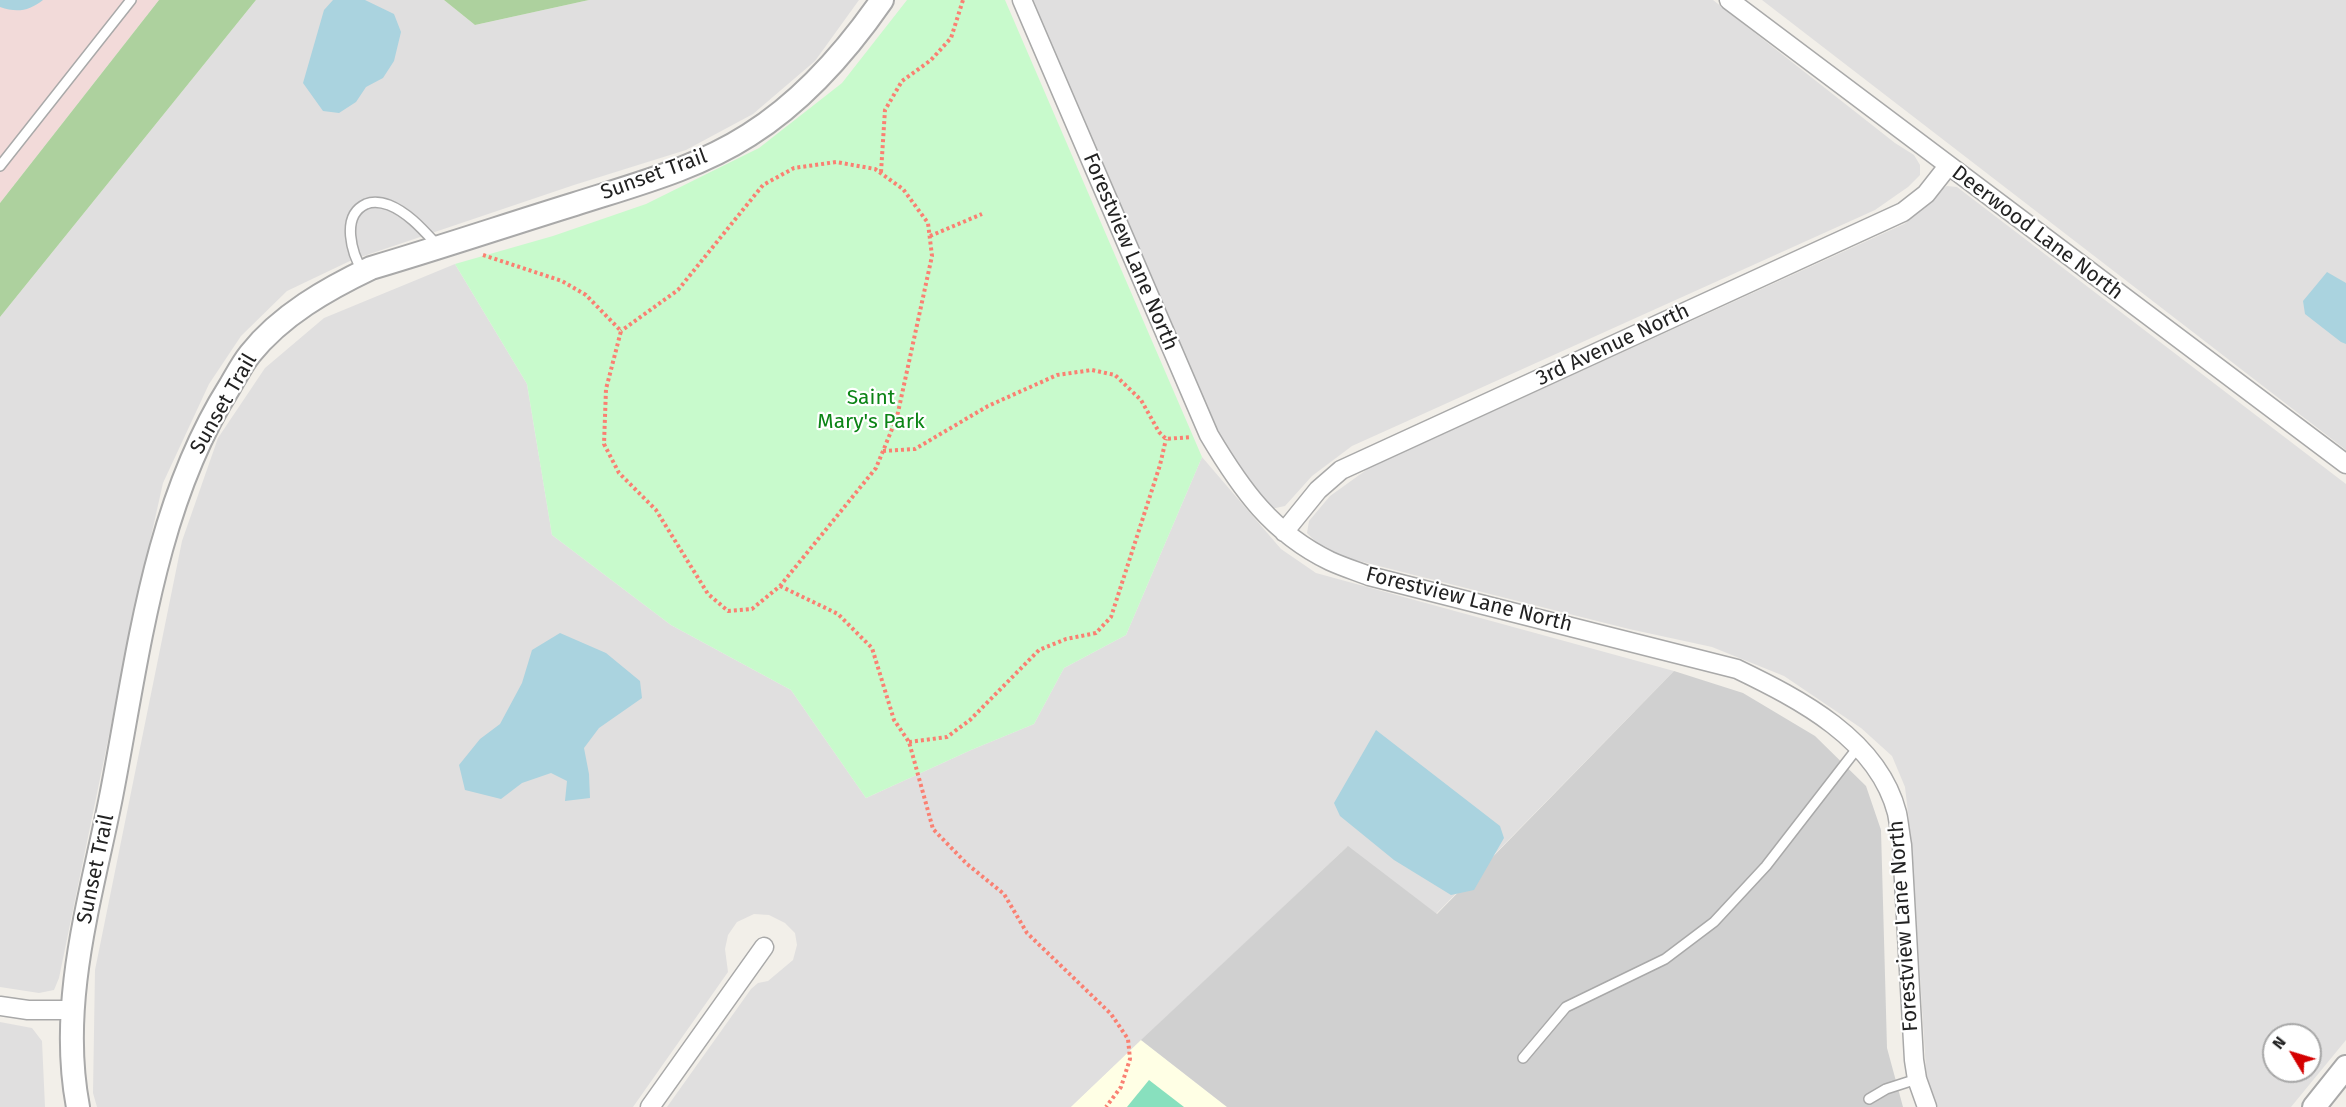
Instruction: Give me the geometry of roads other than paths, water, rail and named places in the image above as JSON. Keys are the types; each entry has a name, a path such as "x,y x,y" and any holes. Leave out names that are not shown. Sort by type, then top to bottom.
{"street":[{"name":"Sunset Trail","path":"78,1107 72,1047 72,1011 81,941 148,604 170,519 190,461 216,407 250,355 269,334 300,309 333,286 363,272 695,164 748,136 798,98 842,54 882,0"},
{"name":"Forestview Lane North","path":"1022,0 1209,435 1237,482 1264,514 1284,532 1330,561 1370,576 1737,669 1783,692 1826,720 1859,746 1884,781 1896,811 1902,844 1914,1060 1917,1079 1927,1107"},
{"name":"Deerwood Lane North","path":"1730,0 2346,464"},
{"name":"3rd Avenue North","path":"1284,532 1318,490 1341,470 1903,213 1926,194 1948,165"},
{"path":"651,1107 764,947"},
{"path":"0,1006 28,1010 72,1011"},
{"path":"2314,1107 2346,1067"}],"lane":[{"path":"0,166 131,0"},
{"path":"363,272 355,256 350,227 357,210 371,202 396,208 416,223 439,247"},
{"path":"1523,1058 1566,1007 1665,960 1714,922 1766,866 1859,746"},
{"path":"1869,1099 1886,1089 1917,1079"}],"water":[{"path":"0,0 43,0 28,9 12,10 0,7"},
{"path":"333,0 365,0 394,14 401,32 394,61 383,78 366,87 356,102 339,113 323,111 303,83 324,10"},
{"path":"2327,272 2346,283 2346,344 2305,314 2303,301"},
{"path":"560,633 606,653 640,681 642,698 599,728 584,748 589,774 590,798 565,801 567,781 551,773 522,783 501,799 465,790 459,765 480,739 500,724 522,683 532,650"},
{"path":"1376,730 1500,826 1504,838 1474,890 1451,895 1394,860 1340,816 1334,803"}],"park label":[{"name":"Saint Mary's Park","path":"871,410"}]}
